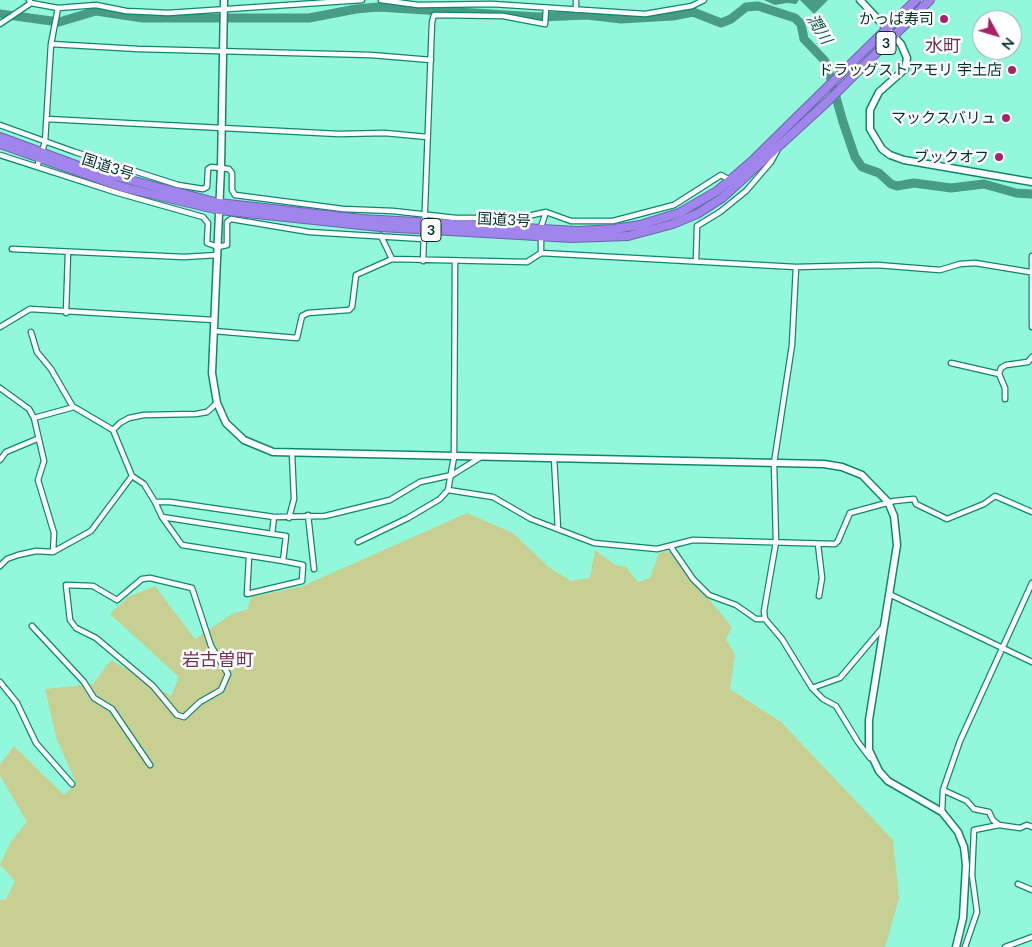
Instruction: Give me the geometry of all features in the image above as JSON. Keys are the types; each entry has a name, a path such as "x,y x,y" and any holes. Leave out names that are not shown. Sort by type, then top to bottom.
{"highway":[{"name":"国道3号","path":"541,231 614,229 640,225 679,213 717,191 916,0"},
{"name":"国道3号","path":"0,137 41,156 122,187 219,206 336,224 424,222 541,231 581,238 628,236 673,224 696,214 722,198 827,102 930,0"},
{"name":"国道3号","path":"0,144 41,156"}],"street":[{"path":"224,0 221,168 212,373 217,403 226,423 244,440 274,452 292,454 824,464 852,470 870,482 888,502 894,516 897,544 869,720 868,742 872,759"},
{"path":"0,24 8,21 30,1 58,10 96,5 126,10 168,13 362,0"},
{"path":"381,0 418,5 492,4 645,14 692,6 704,0"},
{"path":"576,0 576,10"},
{"path":"860,0 904,48 907,58 902,73 879,92 870,110 870,129 882,149 890,156 904,160 1032,182"},
{"path":"423,261 432,22 434,15 503,16 545,24 546,9"},
{"path":"37,167 45,142 51,44 58,10"},
{"path":"51,44 371,55 431,60"},
{"path":"47,119 338,134 385,133 427,137"},
{"path":"0,125 45,142 169,182 203,190 207,187 208,169 211,167 221,168 231,171 232,190 235,194 343,209 393,211 424,222 456,218 519,218 546,212 571,221 613,221 674,205 721,175 730,180"},
{"path":"696,261 697,226 720,212 746,191 771,162 779,147"},
{"path":"0,155 11,160 203,217 208,222 207,243 218,247 227,245 227,222 231,219 309,232 423,239"},
{"path":"0,161 11,160"},
{"path":"542,253 541,231 546,212"},
{"path":"381,236 392,259"},
{"path":"12,249 184,257 218,255"},
{"path":"66,313 68,252"},
{"path":"214,331 297,338 302,316 308,313 349,310 352,307 356,274 392,259 527,262 542,253 796,267 877,265 940,270 960,264 975,263 1030,272"},
{"path":"1032,256 1030,272 1032,327"},
{"path":"358,542 408,518 440,499 448,490 454,457 455,260"},
{"path":"796,267 792,346 774,463 776,542 764,611 765,619 782,639 812,688 823,699 836,706 879,772 893,786 942,812 958,832 965,855 963,918 956,947"},
{"path":"0,327 30,309 66,313 214,320"},
{"path":"31,332 37,352 54,375 73,407 113,430 132,476 144,484 162,517 182,545 303,565 302,581 247,594 249,557"},
{"path":"999,374 1006,365 1022,364 1032,357"},
{"path":"951,363 999,374"},
{"path":"999,374 1005,388 1005,399"},
{"path":"0,388 29,409 34,418 37,439 44,461 38,480 54,533 53,552"},
{"path":"113,430 129,418 144,415 196,414 207,412 217,403"},
{"path":"34,418 73,407"},
{"path":"0,460 6,452 37,439"},
{"path":"289,518 294,499 292,454"},
{"path":"155,502 179,503 274,517 325,516 390,500 420,482 452,475 481,457"},
{"path":"554,458 558,529"},
{"path":"0,566 7,559 18,555 36,551 53,552 91,531 98,525 102,514 116,501 132,476"},
{"path":"448,490 493,497 531,518 594,543 657,549 693,540 818,544 838,541 850,513 888,502 914,499 922,507 947,519 984,504 994,496 1032,512"},
{"path":"308,515 314,569"},
{"path":"162,517 286,536 283,561"},
{"path":"272,534 274,517"},
{"path":"818,544 822,578 819,596"},
{"path":"671,547 693,579 709,595 736,606 756,619 765,619"},
{"path":"150,578 192,588 211,646 228,674 226,683 221,690 181,717 153,686 96,638 73,626 67,605 66,586 93,586 117,600 142,579 150,578"},
{"path":"942,812 943,790 960,741 1032,583"},
{"path":"889,594 1032,662"},
{"path":"32,626 84,682 94,698 112,709 150,765"},
{"path":"812,688 840,678 884,626"},
{"path":"0,682 17,703 36,743 72,784"},
{"path":"943,790 967,801 974,809 989,812 993,820 999,825"},
{"path":"965,947 977,912 972,875 974,830 999,825 1020,828 1027,825 1032,827"},
{"path":"1018,884 1032,890"},
{"path":"1004,947 1032,937"}],"green space":[{"path":"467,513 513,533 550,568 571,581 590,578 595,550 615,565 626,567 638,582 650,578 659,553 669,551 732,627 726,639 735,655 730,689 781,722 893,840 899,899 885,947 0,947 0,900 6,899 15,881 0,865 11,841 27,822 0,776 0,765 14,746 64,795 76,783 56,737 45,689 93,684 111,660 171,696 179,677 110,614 128,597 155,586 195,639 232,614 248,609 251,597 303,586"}],"water":[{"path":"764,0 799,0 796,4 775,5"},
{"path":"800,0 828,0 814,14"}],"waterway":[{"name":"潤川","path":"0,14 59,22 96,11 143,18 309,18 378,7 539,17 587,15 621,19 673,16 693,12 721,23 731,19 746,7 758,6 795,18 801,24 804,39 825,61 855,157 862,167 879,173 891,184 897,186 914,183 951,188 984,184 1016,193 1032,194"}],"place":[{"name":"かっぱ寿司","path":"944,19"},
{"name":"ドラッグストアモリ 宇土店","path":"1012,70"},
{"name":"マックスバリュ","path":"1006,118"},
{"name":"ブックオフ","path":"999,157"}],"district":[{"name":"水町","path":"943,46"},
{"name":"岩古曽町","path":"218,660"}]}
